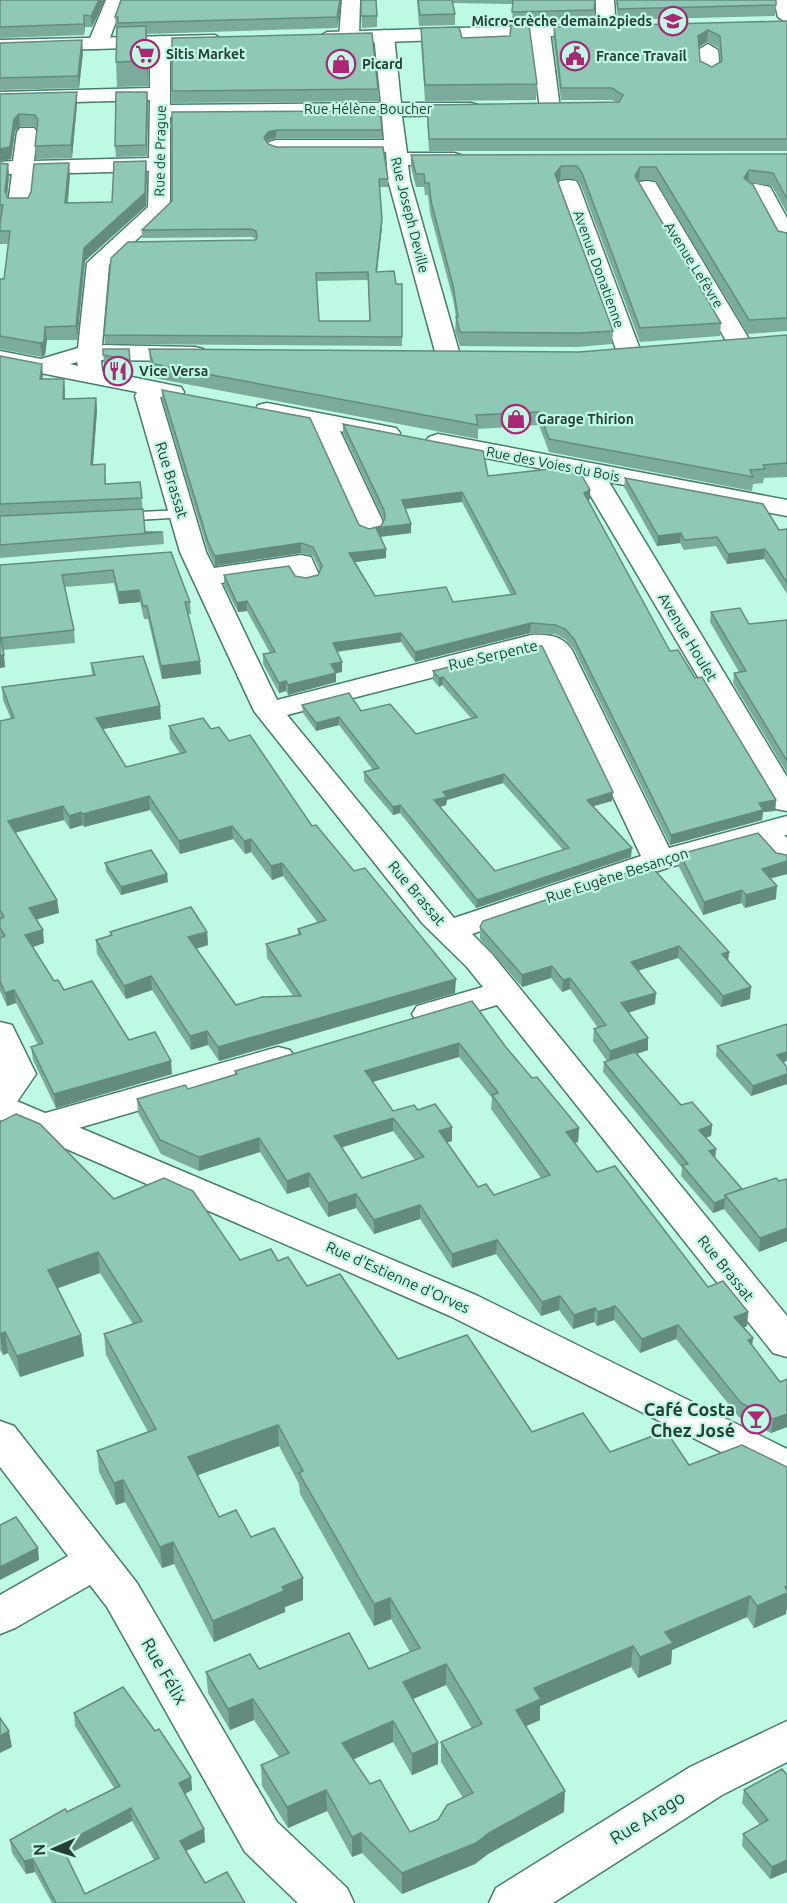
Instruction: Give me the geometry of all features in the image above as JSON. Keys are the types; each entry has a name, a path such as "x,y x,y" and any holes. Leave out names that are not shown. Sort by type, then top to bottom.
{"street":[{"path":"98,43 115,0"},
{"path":"349,37 351,0"},
{"path":"605,0 606,30"},
{"path":"783,0 787,17"},
{"path":"767,25 787,24"},
{"path":"302,38 629,29"},
{"path":"527,108 560,108 540,32"},
{"name":"Rue Joseph Deville","path":"384,36 393,102 390,109 399,180 460,355 420,355"},
{"path":"0,46 232,40"},
{"path":"704,41 710,71"},
{"name":"Rue de Prague","path":"89,365 98,262 126,244 159,209 160,42"},
{"name":"Rue Hélène Boucher","path":"0,98 390,109 494,109"},
{"path":"19,204 27,132"},
{"path":"276,146 395,152 469,159"},
{"path":"0,168 159,164"},
{"name":"Avenue Donatienne","path":"568,186 630,352"},
{"name":"Avenue Lefèvre","path":"647,187 741,344"},
{"path":"756,190 762,192 787,238"},
{"path":"0,358 46,367 216,354"},
{"path":"89,365 151,388 199,397"},
{"name":"Rue Brassat","path":"151,388 147,396 182,514 189,561 269,711 434,917 479,960 787,1343"},
{"name":"Rue des Voies du Bois","path":"244,406 787,508"},
{"path":"322,420 369,520 370,528"},
{"name":"Avenue Houlet","path":"589,471 787,802"},
{"path":"189,561 301,563 306,577"},
{"name":"Rue Serpente","path":"269,711 531,644 548,643 558,650 659,860"},
{"path":"775,828 787,857"},
{"name":"Rue Eugène Besançon","path":"449,931 659,860 775,828"},
{"path":"402,1022 505,992"},
{"path":"0,1033 19,1074 0,1103"},
{"path":"48,1125 310,1049"},
{"name":"Rue d'Estienne d'Orves","path":"0,1103 464,1306 787,1467"},
{"name":"Rue Félix","path":"0,1437 122,1595 261,1837 330,1903"},
{"path":"0,1616 96,1561"},
{"name":"Rue Arago","path":"513,1903 706,1781 787,1740"}],"lane":[{"path":"104,518 182,514"}],"building":[{"path":"0,0 99,0 91,16 84,15 84,24 0,27"},
{"path":"121,0 340,0 337,17 118,23 118,17 115,17"},
{"path":"361,0 376,0 377,16 361,16"},
{"path":"418,0 452,0 455,14 420,15"},
{"path":"513,0 595,0 594,10 512,12"},
{"path":"617,0 776,0 776,5 618,9"},
{"path":"787,21 787,139 429,139 427,105 619,102 623,95 612,88 561,88 554,27","holes":["708,30 720,36 722,61 712,67 700,61 698,36"]},
{"path":"511,25 529,25 537,84 425,85 421,28 459,27 462,38 510,36"},
{"path":"146,26 146,61 116,62 117,27"},
{"path":"372,33 378,89 172,91 172,38"},
{"path":"82,40 78,76 0,78 0,43"},
{"path":"77,92 71,145 35,146 38,120 35,115 19,114 14,119 10,147 0,149 0,94"},
{"path":"116,92 147,92 146,145 115,146"},
{"path":"380,111 382,130 276,130 268,132 264,138 268,144 276,147 383,147 388,179 379,179 382,219 376,272 394,271 396,284 402,284 402,337 104,335 111,258 128,242 255,240 257,238 256,231 251,229 142,230 172,201 172,112","holes":["368,272 370,321 319,321 316,273"]},
{"path":"787,154 787,199 773,173 749,170 744,178 753,185 778,231 787,233 787,318 749,320 656,167 640,167 635,176 721,323 640,328 582,173 577,166 561,166 555,174 613,331 579,333 460,332 453,286 431,201 429,183 425,183 424,174 416,174 411,155"},
{"path":"146,161 145,193 84,248 76,326 45,327 44,342 40,343 0,336 0,279 4,279 10,231 0,231 3,205 0,205 0,163 8,164 5,191 8,198 28,198 31,192 34,164 69,163 65,203 112,202 114,162"},
{"path":"787,335 787,463 763,465 765,469 750,470 753,477 549,439 539,412 476,415 478,425 153,364 149,349 579,352"},
{"path":"103,349 129,349 130,360 103,355"},
{"path":"0,356 42,364 40,379 64,379 63,399 96,398 91,465 105,464 105,484 140,482 142,498 0,504"},
{"path":"162,390 310,418 359,525 369,529 381,526 385,518 384,510 343,424 483,451 488,476 558,468 557,465 578,469 590,490 584,493 670,651 678,650 695,678 702,677 776,800 759,803 763,810 671,835 574,639 565,629 555,625 531,623 415,652 401,633 333,643 342,662 331,664 336,673 288,685 286,681 279,683 263,654 275,652 247,601 237,603 224,575 289,566 295,576 306,578 318,575 322,566 313,547 301,543 215,556 208,542","holes":["462,492 516,594 453,602 446,587 375,596 349,553 386,549 376,528 411,524 402,500"]},
{"path":"625,478 763,504 779,530 787,529 787,583 765,549 728,554 717,537 684,540 681,533 658,536"},
{"path":"143,509 145,532 163,532 0,545 0,516"},
{"path":"171,552 190,602 185,602 200,661 161,666 147,606 143,606 139,590 118,592 113,570 62,575 74,630 1,638 4,655 0,655 0,565"},
{"path":"740,608 749,624 787,620 787,761 734,673 746,671 711,612"},
{"path":"532,646 542,646 613,792 587,800 632,848 477,900 400,805 393,807 364,772 379,768 339,717 316,723 302,705 349,693 361,711 390,704 416,734 477,717 443,677 439,678 433,671","holes":["504,774 569,848 495,871 434,800 447,797 443,792"]},
{"path":"143,656 160,706 96,718 126,767 186,752 169,726 203,718 211,729 219,727 229,741 250,735 312,826 316,825 354,871 365,868 456,979 218,1047 207,1031 190,1036 151,976 124,986 96,940 112,935 110,932 191,907 207,932 188,937 236,1005 262,997 301,996 266,944 301,934 298,929 326,920 282,863 271,866 251,839 244,841 232,826 179,841 149,796 83,814 81,812 69,816 63,806 8,821 57,900 29,908 43,930 25,935 54,981 58,980 64,990 92,981 129,1040 155,1032 171,1061 54,1094 31,1047 43,1043 14,990 5,993 0,981 0,938 5,936 0,928 0,919 4,917 0,910 0,721 14,718 2,687 95,675 91,663"},
{"path":"758,833 776,853 787,855 787,861 762,869 777,886 746,895 742,890 704,902 680,854"},
{"path":"151,850 167,874 121,887 105,863"},
{"path":"650,865 729,952 722,954 751,987 723,996 679,946 631,962 656,993 621,1003 648,1038 610,1051 594,1029 606,1025 570,978 563,980 552,966 522,975 480,927 483,921"},
{"path":"472,1001 505,1046 532,1078 537,1077 579,1128 566,1132 597,1172 615,1166 708,1287 723,1281 748,1312 734,1317 753,1338 748,1340 780,1382 787,1379 787,1414 773,1419 741,1403 678,1325 642,1339 615,1306 598,1312 595,1308 574,1315 560,1296 542,1302 497,1240 452,1254 420,1205 374,1220 356,1194 328,1203 309,1173 287,1181 259,1138 199,1157 160,1140 137,1099 185,1085 188,1089 237,1074 235,1071","holes":["459,1043 497,1091 498,1093 492,1095 550,1175 494,1195 486,1184 478,1187 439,1131 452,1127 435,1104 418,1110 414,1105 393,1111 365,1071","393,1118 424,1157 362,1178 334,1136"]},
{"path":"787,1024 787,1052 777,1055 787,1067 787,1074 753,1086 717,1046"},
{"path":"635,1052 681,1105 692,1102 712,1125 699,1130 716,1149 709,1151 742,1189 725,1195 725,1199 714,1203 682,1165 688,1164 604,1062"},
{"path":"16,1114 40,1124 114,1199 164,1178 193,1191 240,1260 271,1249 278,1261 288,1257 307,1286 340,1274 398,1359 467,1335 532,1432 583,1413 610,1452 666,1431 689,1465 742,1445 787,1467 787,1586 785,1587 787,1593 757,1606 750,1596 665,1632 673,1643 640,1657 633,1646 534,1688 541,1699 516,1710 565,1791 489,1833 476,1843 402,1873 361,1833 352,1837 326,1790 287,1807 261,1765 289,1753 253,1699 228,1709 206,1672 250,1654 259,1669 349,1633 369,1669 420,1648 390,1598 374,1604 299,1473 303,1471 278,1425 188,1457 219,1517 236,1510 251,1537 274,1528 303,1578 282,1587 284,1591 213,1621 173,1542 160,1547 123,1480 114,1483 97,1451 156,1429 104,1334 142,1321 98,1252 48,1270 81,1335 17,1356 5,1332 0,1334 0,1122","holes":["446,1664 482,1724 441,1742 473,1793 447,1805 438,1820 410,1832 380,1780 370,1784 342,1743 393,1721 412,1754 438,1743 403,1682"]},
{"path":"776,1178 779,1181 787,1179 787,1228 760,1238 725,1195"},
{"path":"16,1517 38,1548 0,1567 0,1525"},
{"path":"123,1687 155,1731 159,1729 191,1777 179,1783 204,1829 180,1841 205,1883 227,1872 245,1903 56,1903 33,1859 24,1861 10,1840 65,1809 67,1812 120,1786 74,1713","holes":["131,1808 159,1858 85,1894 61,1845"]},
{"path":"0,1718 9,1731 0,1736"},
{"path":"782,1769 787,1775 787,1860 772,1867 743,1834 768,1820 744,1790"}],"place":[{"name":"Micro-crèche demain2pieds","path":"673,21"},
{"name":"Sitis Market","path":"145,54"},
{"name":"France Travail","path":"575,56"},
{"name":"Picard","path":"341,64"},
{"name":"Vice Versa","path":"118,371"},
{"name":"Garage Thirion","path":"516,419"},
{"name":"Café Costa Chez José","path":"756,1419"}]}
